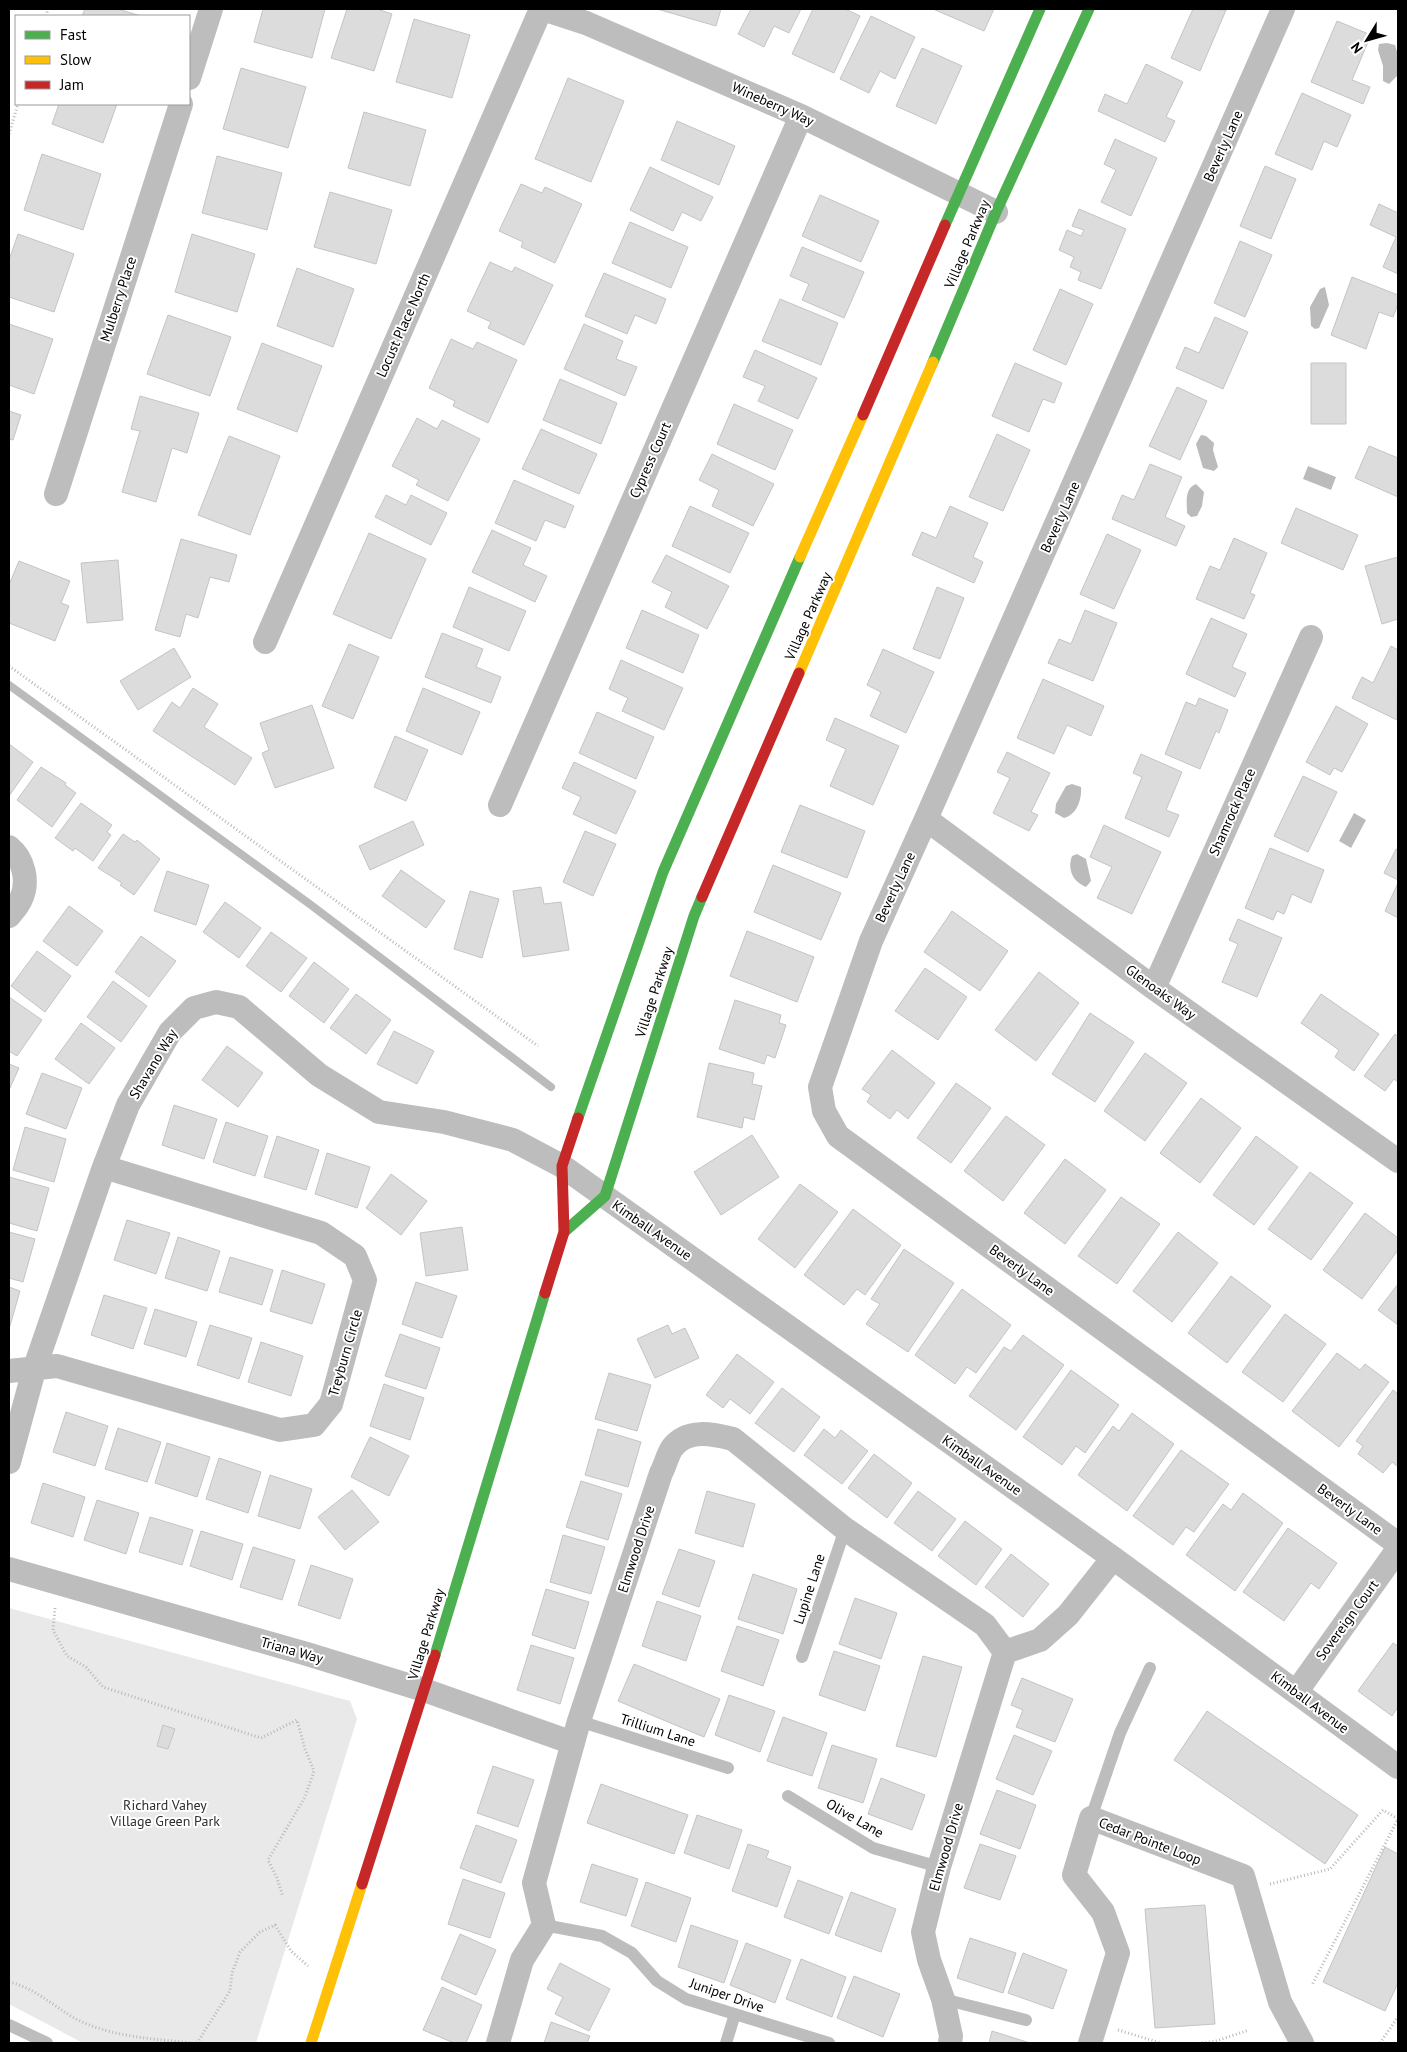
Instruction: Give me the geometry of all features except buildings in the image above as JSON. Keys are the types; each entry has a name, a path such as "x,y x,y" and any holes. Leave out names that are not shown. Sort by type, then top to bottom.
{"street":[{"path":"190,75 211,9"},
{"name":"Wineberry Way","path":"542,9 589,16 996,212"},
{"name":"Locust Place North","path":"265,642 542,9"},
{"name":"Village Parkway","path":"311,2043 424,1690 564,1232 562,1166 663,872 1040,9"},
{"name":"Village Parkway","path":"605,1196 694,916 876,496 996,212 1089,9"},
{"name":"Beverly Lane","path":"1283,9 871,941 820,1086 824,1111 838,1136 1398,1544"},
{"name":"Mulberry Place","path":"56,494 181,105"},
{"name":"Cypress Court","path":"500,805 800,116"},
{"name":"Shamrock Place","path":"1154,988 1310,637"},
{"name":"Glenoaks Way","path":"926,819 1154,988 1398,1161"},
{"path":"9,847 20,860 24,876 21,900 9,916"},
{"name":"Shavano Way","path":"9,1462 34,1370 104,1167 128,1105 170,1032 194,1008 216,1002 239,1007 320,1075 379,1112 444,1122 513,1140 562,1166"},
{"name":"Kimball Avenue","path":"562,1166 1113,1558 1398,1767"},
{"name":"Treyburn Circle","path":"9,1371 34,1370 57,1366 280,1430 314,1425 330,1404 366,1280 355,1256 321,1233 104,1167"},
{"path":"564,1232 605,1196"},
{"name":"Elmwood Drive","path":"544,1925 534,1883 576,1732 661,1474 673,1448 688,1436 710,1433 733,1439 844,1529 985,1625 1004,1652 938,1868 923,1932 929,1960 943,1999 951,2036 950,2043"},
{"name":"Sovereign Court","path":"1296,1691 1398,1549"},
{"path":"1004,1652 1040,1640 1068,1615 1113,1558"},
{"name":"Triana Way","path":"9,1569 307,1654 424,1690 576,1732"},
{"name":"Cedar Pointe Loop","path":"1093,2033 1118,1953 1103,1912 1074,1875 1091,1818 1243,1876 1280,2002 1302,2043"},
{"path":"498,2043 522,1960 544,1925"}],"lane":[{"name":"Lupine Lane","path":"802,1657 844,1529"},
{"path":"1091,1818 1120,1733 1150,1668"},
{"name":"Trillium Lane","path":"576,1732 728,1768"},
{"name":"Olive Lane","path":"788,1796 873,1848 938,1868"},
{"name":"Juniper Drive","path":"544,1925 602,1936 632,1953 657,1981 686,1999 829,2043"},
{"path":"943,1999 1026,2020"},
{"path":"726,2043 735,2014"},
{"path":"9,2025 47,2043"}],"path":[{"path":"9,134 18,105"},
{"path":"9,666 538,1046"},
{"path":"61,1583 55,1604 52,1630 68,1656 86,1667 103,1687 261,1738 297,1720 305,1749 314,1771 306,1798 268,1860 277,1878 283,1897"},
{"path":"1247,1890 1330,1868 1383,1810 1398,1819 1312,1985"},
{"path":"197,2043 212,2017 230,1992 232,1973 240,1952 260,1932 275,1925 291,1951 329,1985"},
{"path":"9,1982 20,1984 77,2019 113,2032 192,2043"},
{"path":"1380,2043 1398,2016"},
{"path":"1202,2043 1216,2041 1249,2030"},
{"path":"1093,2033 1162,2043"}],"green space":[{"name":"Richard Vahey Village Green Park","path":"9,1608 350,1701 357,1719 256,2043 83,2043 9,2004"}],"shaded area":[{"path":"1379,44 1395,45 1398,55 1398,75 1389,84 1383,81 1383,66 1378,50"},
{"path":"1325,287 1329,305 1319,328 1315,329 1311,326 1310,307 1320,289"},
{"path":"1201,435 1206,436 1214,443 1213,450 1218,467 1214,471 1203,468 1196,444"},
{"path":"1308,466 1336,477 1331,490 1303,479"},
{"path":"1196,484 1204,492 1202,506 1197,516 1191,517 1187,513 1187,496 1192,486"},
{"path":"1072,784 1081,787 1081,796 1078,806 1072,814 1064,818 1055,813 1056,804 1066,786"},
{"path":"1354,813 1366,820 1351,848 1339,841"},
{"path":"1077,854 1086,859 1091,881 1086,887 1081,885 1072,875 1070,866 1072,856"}],"waterway":[{"path":"9,685 311,905 551,1087"}],"traffic: fast":[{"path":"945,225 1040,9"},
{"path":"933,362 996,212 1089,9"},
{"path":"578,1118 663,872 800,557"},
{"path":"564,1232 605,1196 694,916 702,897"},
{"path":"435,1655 545,1293"}],"traffic: slow":[{"path":"799,673 933,362"},
{"path":"800,557 863,415"},
{"path":"311,2043 362,1884"}],"traffic: jam":[{"path":"863,415 945,225"},
{"path":"702,897 799,673"},
{"path":"545,1293 564,1232 562,1166 578,1118"},
{"path":"362,1884 435,1655"}]}
